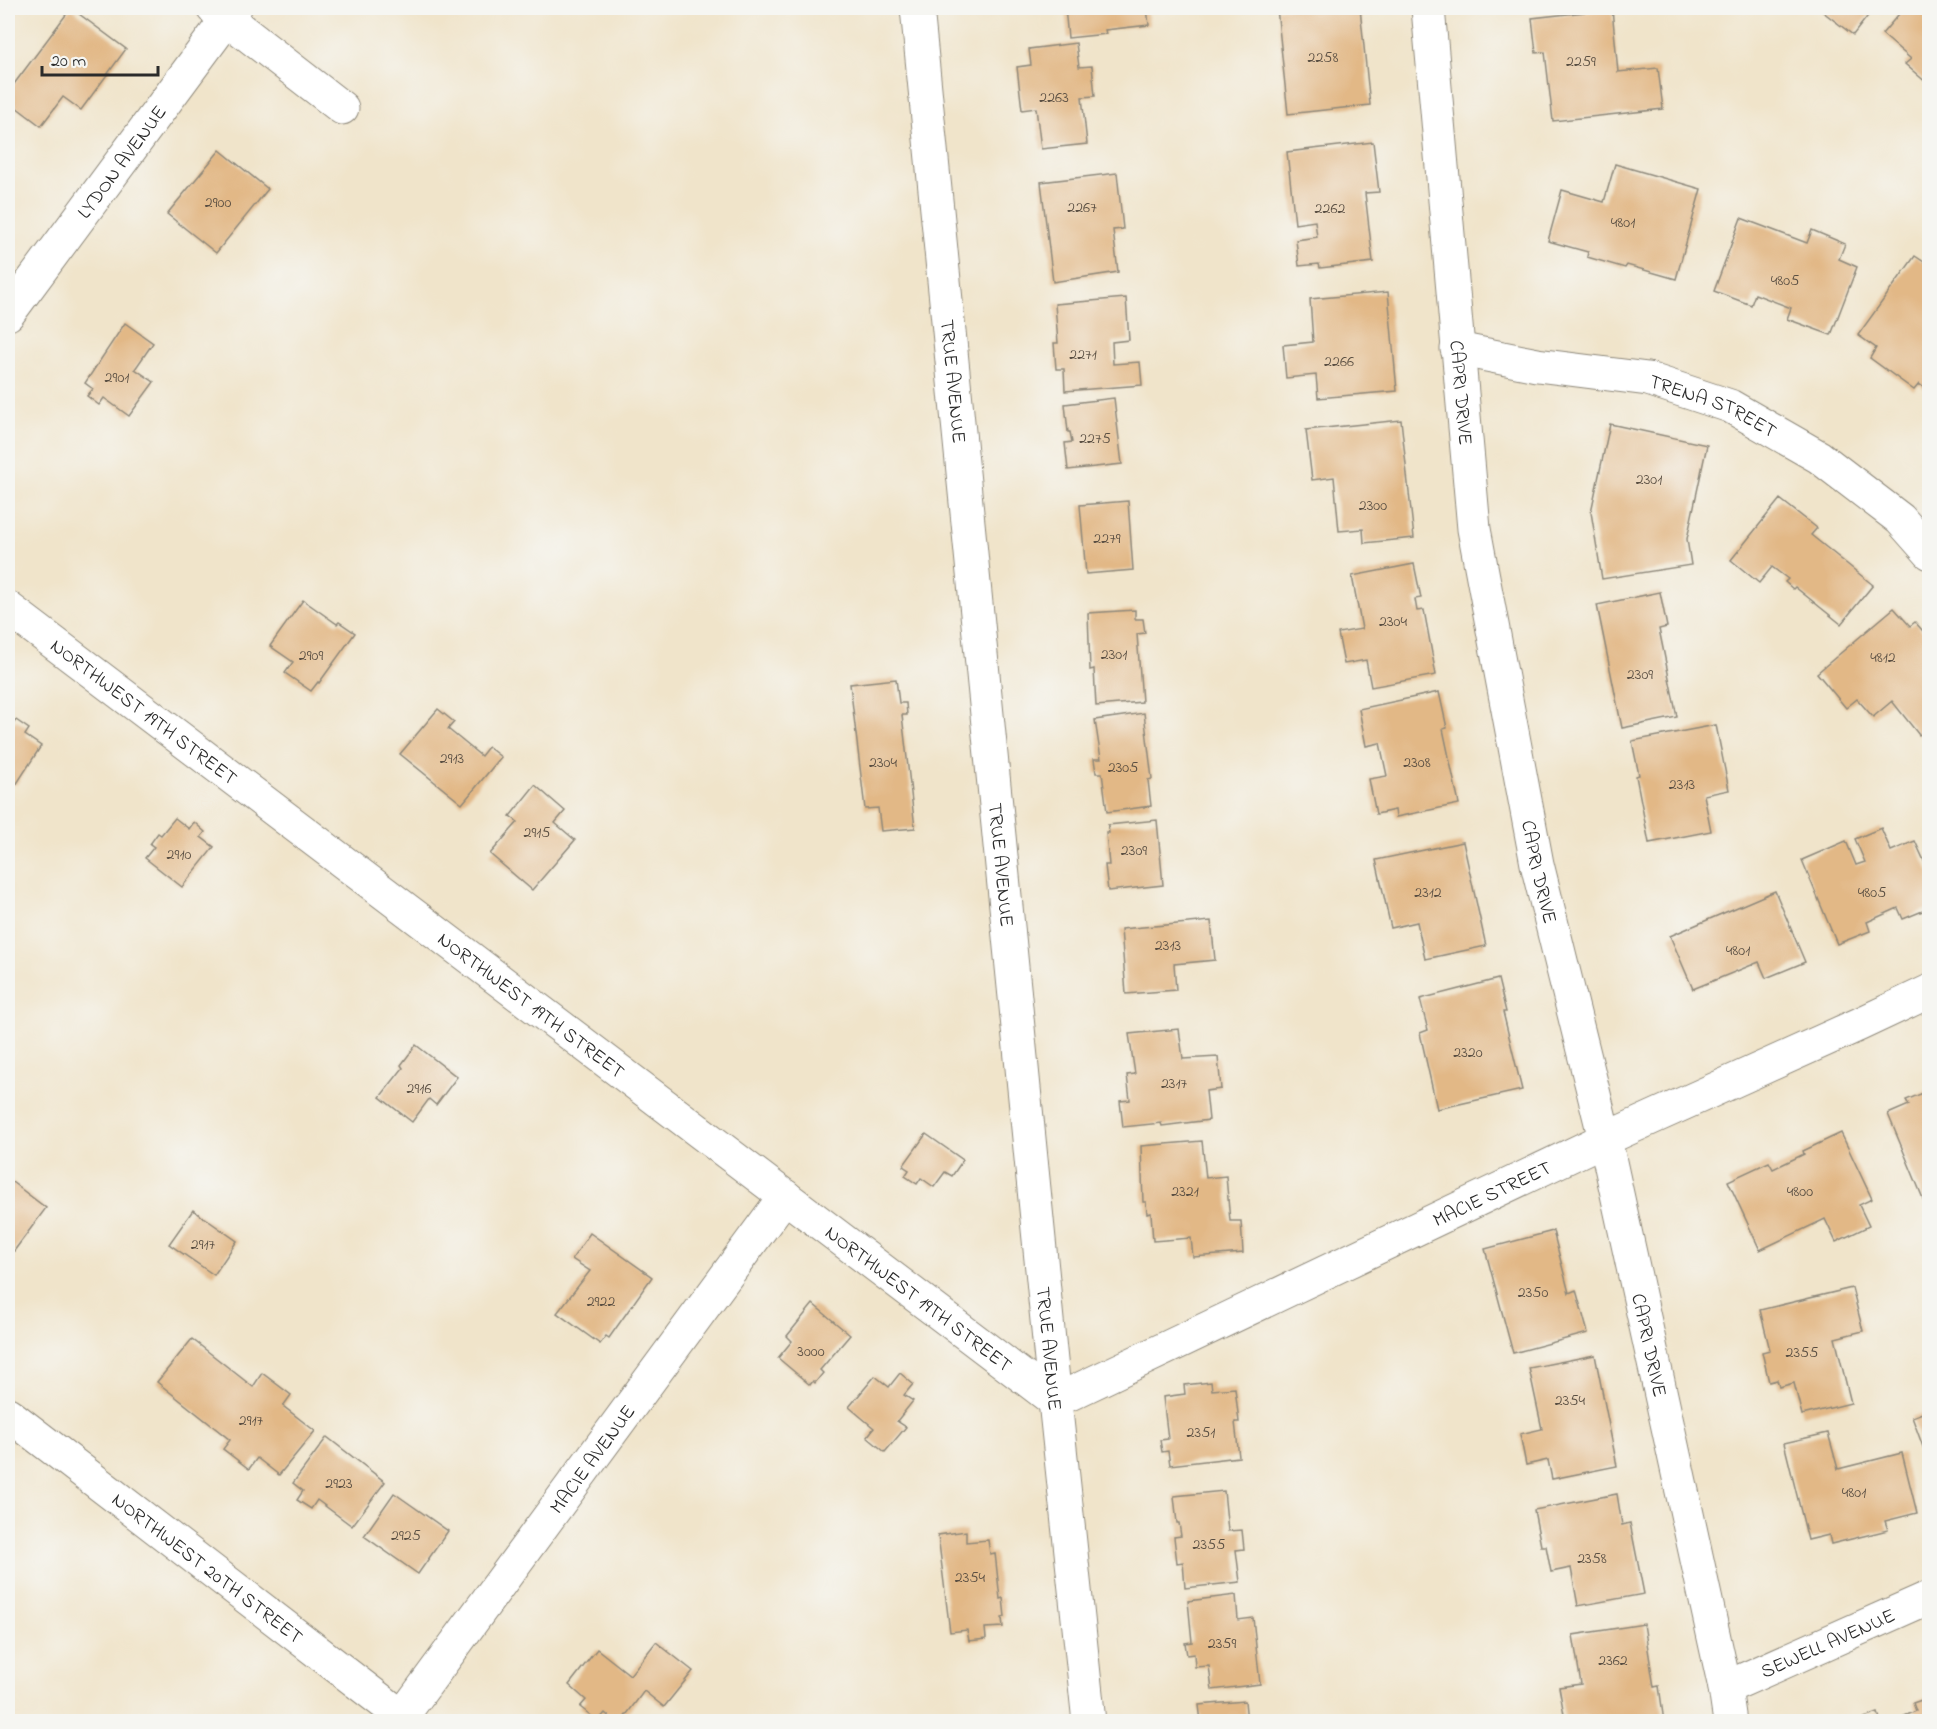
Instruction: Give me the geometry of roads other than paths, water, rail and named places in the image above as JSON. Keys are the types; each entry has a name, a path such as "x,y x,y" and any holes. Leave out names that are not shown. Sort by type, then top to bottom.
{"street":[{"name":"TRUE AVENUE","path":"917,8 1054,1401 1089,1722"},
{"name":"CAPRI DRIVE","path":"1428,8 1474,529 1532,841 1605,1139 1725,1688 1730,1722"},
{"path":"225,11 342,108"},
{"name":"LYDON AVENUE","path":"8,314 225,11"},
{"name":"TRENA STREET","path":"1457,349 1537,365 1648,379 1730,406 1819,457 1900,519 1929,553"},
{"name":"NORTHWEST 19TH STREET","path":"8,608 1054,1401"},
{"name":"MACIE STREET","path":"1054,1401 1605,1139 1929,991"},
{"name":"MACIE AVENUE","path":"403,1720 785,1196"},
{"name":"NORTHWEST 20TH STREET","path":"8,1414 403,1720"},
{"name":"SEWELL AVENUE","path":"1725,1688 1929,1597"}]}
